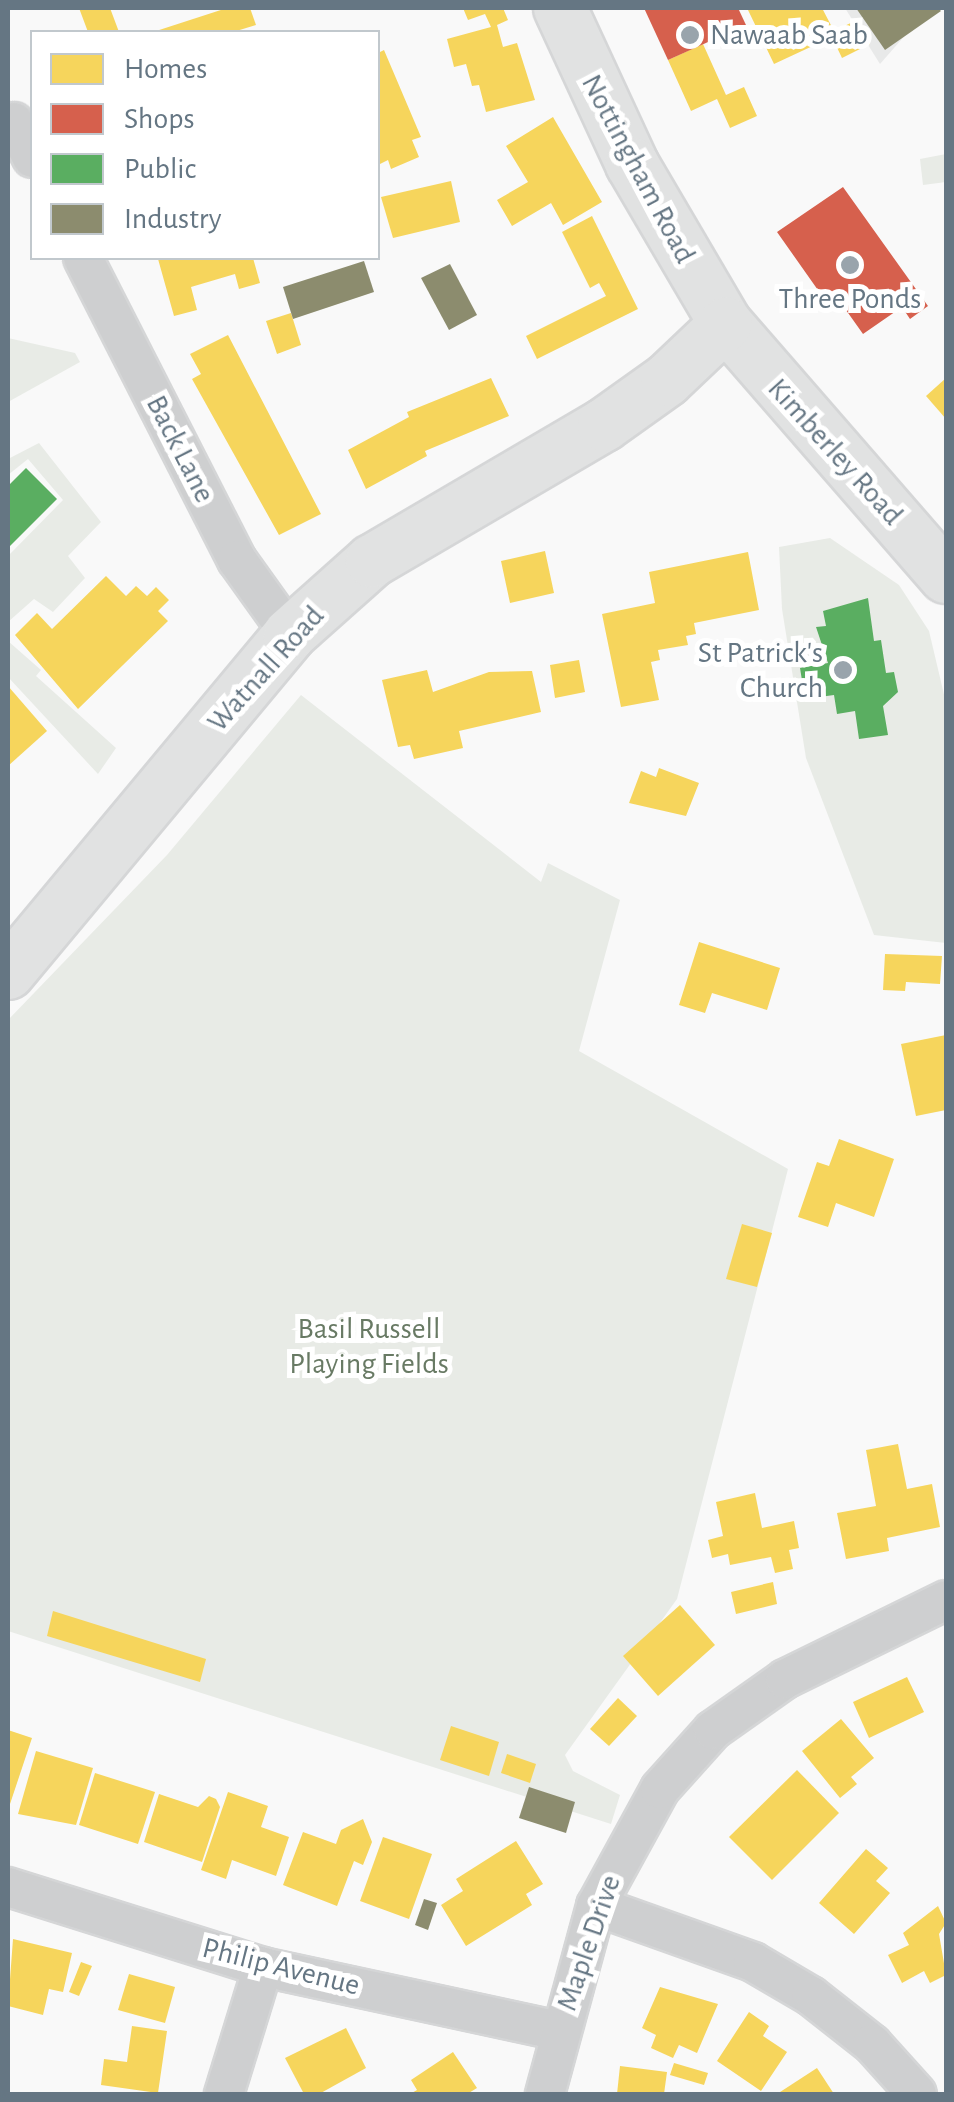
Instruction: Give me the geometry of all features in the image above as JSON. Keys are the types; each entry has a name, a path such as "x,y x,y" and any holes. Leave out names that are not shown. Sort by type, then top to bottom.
{"main road":[{"name":"Nottingham Road","path":"560,8 632,164 726,324"},
{"name":"Kimberley Road","path":"726,324 946,577"},
{"name":"Watnall Road","path":"8,973 290,634 372,561 604,424 667,380 726,324"}],"street":[{"path":"14,122 30,154"},
{"name":"Back Lane","path":"83,260 237,560 290,634"},
{"name":"Maple Drive","path":"545,2094 596,1906 660,1789 713,1730 785,1679 946,1600"},
{"name":"Philip Avenue","path":"8,1887 263,1967 559,2031"},
{"path":"596,1906 753,1962 797,1987 872,2044 917,2094"},
{"path":"224,2094 263,1967"}],"shaded area":[{"path":"845,8 929,8 880,64"}],"green space":[{"path":"946,154 946,182 923,185 920,159"},
{"path":"8,338 75,353 80,362 8,402"},
{"path":"39,443 101,522 68,556 85,578 53,612 34,599 8,622 8,556 63,500 28,459 8,475 8,459"},
{"path":"830,538 899,585 929,631 946,703 946,943 874,935 806,758 782,609 779,547"},
{"path":"8,641 41,670 36,676 116,748 98,774 8,677"},
{"name":"Basil Russell Playing Fields","path":"301,695 541,882 548,863 620,900 579,1051 788,1169 677,1599 565,1755 573,1771 620,1795 611,1824 8,1631 8,1020 167,855"}],"building: Homes":[{"path":"79,8 110,8 118,30 87,30"},
{"path":"227,8 250,8 256,25 240,30 159,30"},
{"path":"463,8 503,8 508,20 497,25 503,47 517,43 535,100 486,112 479,85 472,86 466,64 454,67 447,39 491,27 485,14 468,20"},
{"path":"822,8 834,31 859,19 870,44 842,58 832,37 774,64 748,10"},
{"path":"703,44 726,95 744,87 757,116 730,128 717,99 691,111 668,60"},
{"path":"384,50 421,137 412,140 419,157 391,169 388,160 380,164 380,52"},
{"path":"553,117 602,202 563,225 551,203 512,226 497,200 528,182 506,146"},
{"path":"451,181 460,222 393,238 381,197"},
{"path":"592,216 638,309 537,359 526,336 606,296 599,283 590,288 562,232"},
{"path":"158,260 254,260 260,283 239,289 235,274 191,287 197,310 174,316"},
{"path":"291,313 301,345 277,354 266,321"},
{"path":"228,335 321,514 279,535 192,379 201,374 190,354"},
{"path":"491,378 509,416 425,451 427,456 366,489 348,450 409,417 407,412"},
{"path":"946,378 946,419 926,396"},
{"path":"545,551 554,593 510,603 501,561"},
{"path":"748,552 759,610 694,623 696,634 686,636 688,645 658,650 660,660 651,662 659,700 621,707 602,614 655,603 649,572"},
{"path":"106,576 126,596 136,586 147,596 156,587 169,600 158,611 168,621 78,709 15,635 37,613 52,629"},
{"path":"579,660 585,692 555,698 550,665"},
{"path":"427,670 433,692 489,672 532,671 541,712 459,731 463,748 414,759 410,745 398,747 382,680"},
{"path":"8,686 47,731 8,766"},
{"path":"659,768 699,783 686,816 629,803 641,771 656,777"},
{"path":"699,942 780,968 767,1010 712,993 705,1013 679,1005"},
{"path":"885,954 942,956 940,984 906,982 905,991 883,990"},
{"path":"946,1035 946,1110 916,1116 901,1044"},
{"path":"839,1139 894,1159 874,1217 836,1203 828,1227 798,1217 817,1162 829,1166"},
{"path":"742,1224 772,1233 757,1287 726,1279"},
{"path":"898,1444 907,1489 932,1484 940,1527 887,1538 889,1551 846,1559 837,1513 876,1506 866,1450"},
{"path":"755,1493 762,1528 794,1521 799,1548 789,1550 793,1569 775,1573 771,1557 730,1565 728,1554 712,1558 708,1540 723,1536 716,1502"},
{"path":"773,1582 777,1604 736,1614 731,1592"},
{"path":"680,1605 715,1645 658,1696 623,1656"},
{"path":"53,1611 206,1659 200,1682 47,1636"},
{"path":"907,1677 924,1712 869,1738 853,1702"},
{"path":"618,1698 637,1716 609,1746 590,1729"},
{"path":"841,1719 874,1758 851,1777 857,1784 840,1798 802,1751"},
{"path":"451,1726 499,1742 489,1776 440,1760"},
{"path":"8,1730 32,1738 8,1810"},
{"path":"36,1751 93,1768 76,1825 18,1814"},
{"path":"507,1754 536,1764 530,1783 501,1773"},
{"path":"797,1770 839,1813 772,1880 729,1837"},
{"path":"95,1773 155,1792 138,1844 79,1825"},
{"path":"228,1792 268,1806 261,1827 289,1837 276,1876 232,1860 226,1879 201,1870"},
{"path":"159,1794 198,1807 209,1796 216,1799 220,1807 202,1862 144,1842"},
{"path":"363,1819 372,1842 363,1865 354,1861 337,1906 283,1885 303,1832 336,1844 341,1830"},
{"path":"383,1837 432,1854 409,1919 360,1901"},
{"path":"516,1841 543,1884 526,1894 532,1905 466,1946 441,1905 463,1891 456,1879"},
{"path":"866,1849 888,1868 876,1881 890,1893 854,1934 819,1903"},
{"path":"938,1906 946,1923 939,1934 946,1975 930,1983 924,1971 902,1983 888,1955 909,1945 903,1933"},
{"path":"13,1939 72,1953 63,1992 49,1989 43,2015 8,2006"},
{"path":"81,1962 92,1966 79,1996 69,1992"},
{"path":"129,1974 175,1987 165,2023 118,2010"},
{"path":"660,1987 718,2004 697,2053 679,2045 673,2058 651,2048 656,2035 642,2028"},
{"path":"749,2012 769,2026 763,2036 787,2052 761,2091 717,2061"},
{"path":"132,2026 167,2031 158,2093 101,2085 104,2059 127,2062"},
{"path":"346,2028 366,2068 319,2094 304,2094 285,2058"},
{"path":"453,2052 477,2088 467,2094 410,2094 417,2090 411,2080"},
{"path":"674,2063 708,2073 704,2085 670,2075"},
{"path":"620,2066 667,2072 664,2094 617,2094"},
{"path":"817,2068 834,2094 777,2094"}],"building: Shops":[{"name":"Nawaab Saab","path":"644,8 738,8 746,25 668,60"},
{"name":"Three Ponds","path":"843,187 928,306 910,319 902,307 863,334 841,303 832,310 777,232"}],"building: Public":[{"path":"26,468 57,499 8,548 8,486"},
{"name":"St Patrick's Church","path":"868,598 874,641 881,640 886,673 894,672 898,692 883,706 888,735 859,739 855,711 837,714 834,695 805,699 800,668 828,663 816,627 826,626 823,611"}],"building: Industry":[{"path":"856,8 938,8 941,11 885,50"},
{"path":"364,261 374,292 293,319 283,287"},
{"path":"450,264 477,315 449,330 421,278"},
{"path":"529,1787 575,1802 566,1833 519,1818"},
{"path":"424,1899 437,1903 428,1930 415,1925"}],"place":[{"name":"Nawaab Saab","path":"690,35"},
{"name":"Three Ponds","path":"850,265"},
{"name":"St Patrick's Church","path":"843,670"}]}
